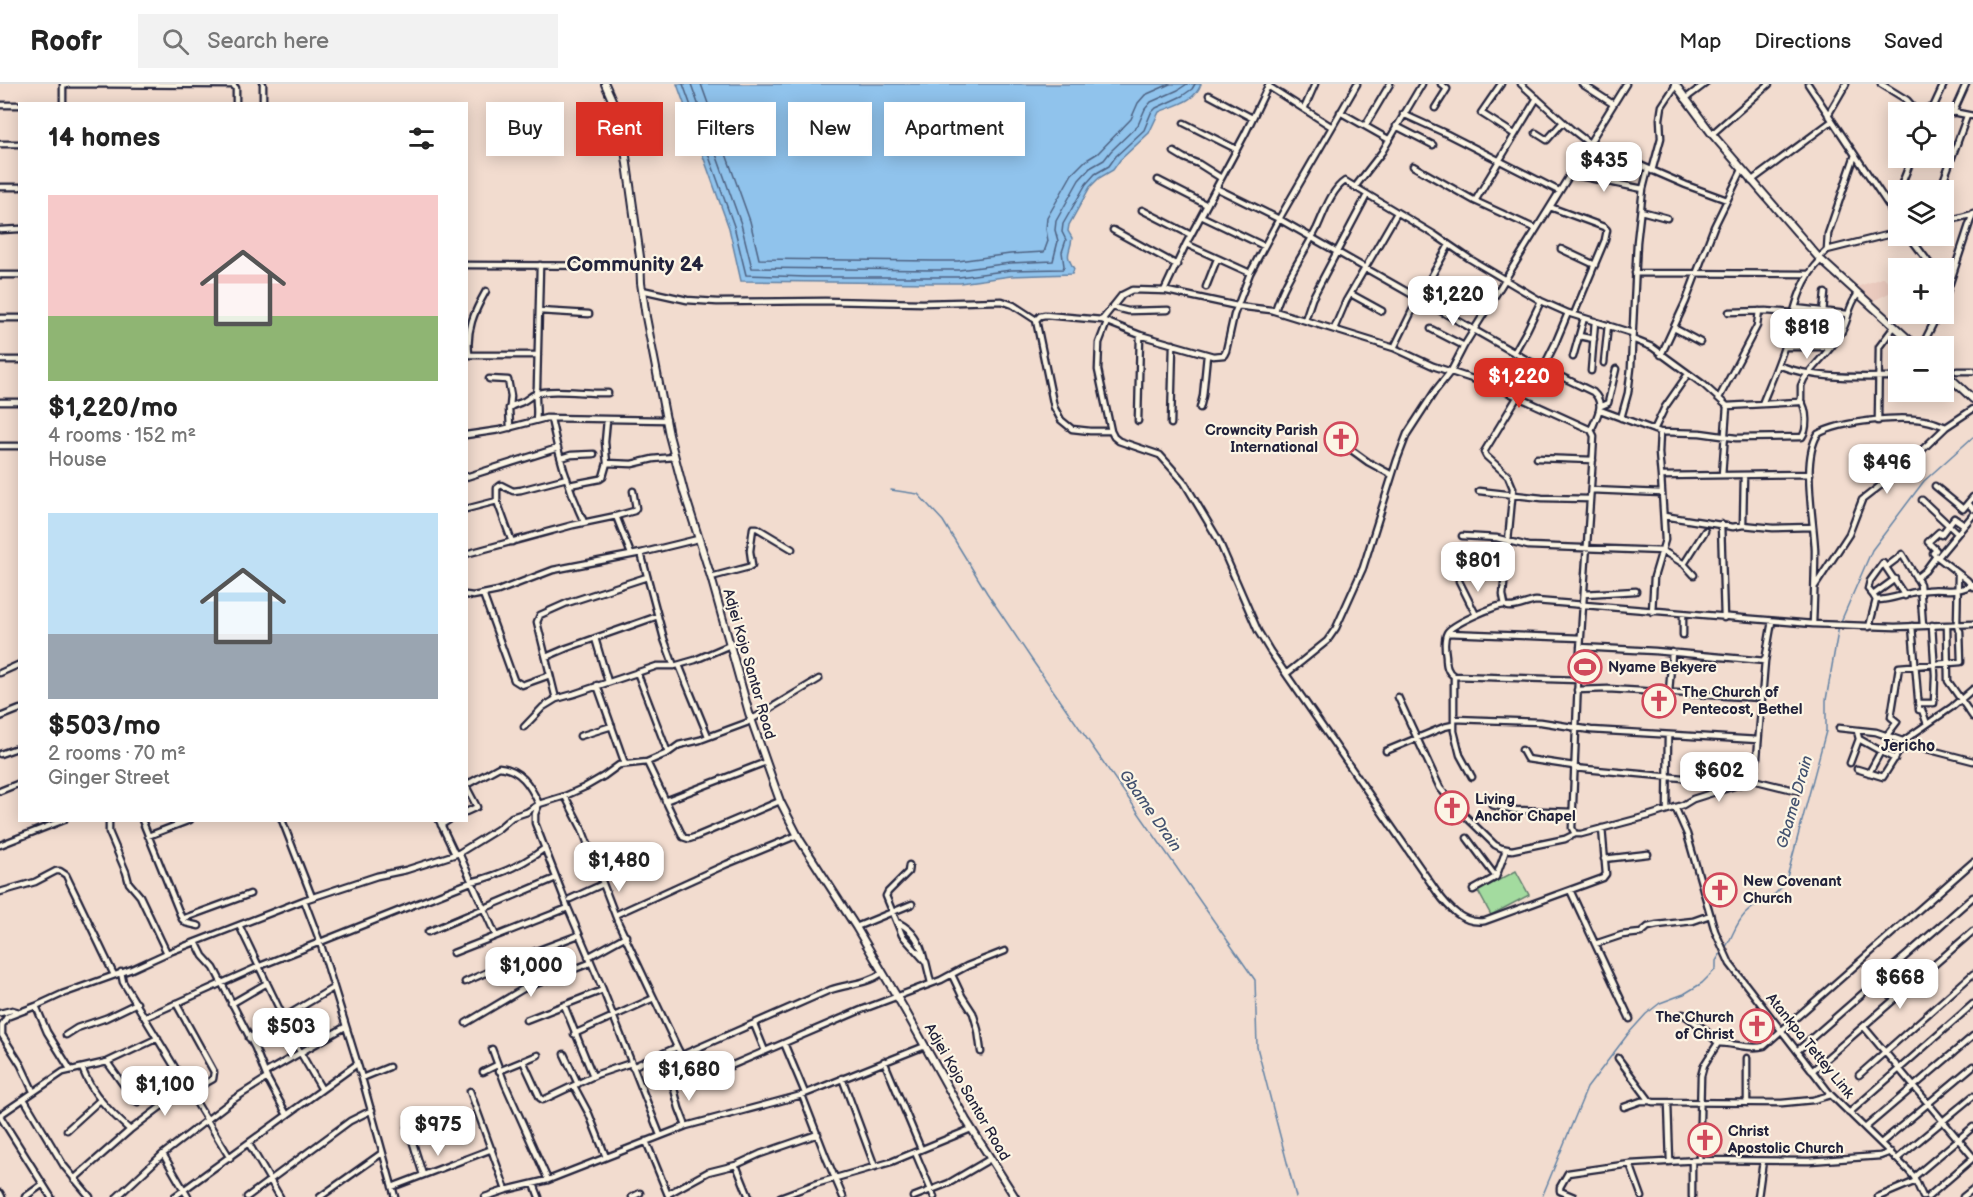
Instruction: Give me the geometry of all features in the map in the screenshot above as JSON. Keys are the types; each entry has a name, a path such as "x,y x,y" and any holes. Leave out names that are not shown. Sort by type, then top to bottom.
{"street":[{"path":"63,102 63,84 235,85 236,102"},
{"path":"263,84 263,102"},
{"name":"Adjei Kojo Santor Road","path":"605,84 616,109 623,135 642,290 674,457 751,720 780,801 798,835 897,996 971,1129 1015,1197"},
{"path":"1304,110 1315,84"},
{"path":"1036,320 1045,315 1104,321 1140,335 1207,354 1218,357 1224,355 1237,306 1250,273 1357,84"},
{"path":"1365,126 1390,84"},
{"path":"1355,187 1382,152 1422,84"},
{"path":"1435,108 1447,89 1441,84"},
{"path":"1501,84 1481,113 1514,134"},
{"path":"1521,84 1589,143 1727,200"},
{"path":"1582,84 1613,104"},
{"path":"1286,674 1327,641 1336,628 1363,568 1407,434 1451,371 1504,280 1626,84"},
{"path":"1621,418 1630,383 1635,273 1643,189 1660,138 1662,106 1675,84 1712,134 1820,259 1904,336"},
{"path":"1685,99 1705,84"},
{"path":"1712,134 1769,84"},
{"path":"1808,84 1888,206"},
{"path":"1828,115 1846,84"},
{"path":"1881,84 1909,102"},
{"path":"1936,102 1944,84"},
{"path":"1954,111 1966,84"},
{"path":"1164,291 1268,85 1332,127"},
{"path":"1209,95 1252,118"},
{"path":"1475,201 1537,98"},
{"path":"0,105 18,105"},
{"path":"1340,112 1388,139"},
{"path":"1944,180 1970,116 1954,113"},
{"path":"1403,114 1559,191"},
{"path":"1751,181 1832,121"},
{"path":"1536,133 1546,140 1563,122"},
{"path":"1184,123 1236,149"},
{"path":"1396,126 1433,145"},
{"path":"0,144 18,144"},
{"path":"1174,152 1221,178"},
{"path":"1762,404 1809,274 1827,250 1828,234 1855,154"},
{"path":"1413,166 1475,201 1536,229"},
{"path":"1661,354 1674,328 1714,227 1742,170"},
{"path":"1570,174 1643,189"},
{"path":"1158,180 1207,205"},
{"path":"1275,311 1292,272 1342,181 1541,301 1568,313 1608,325 1648,344 1727,406 1801,401"},
{"path":"0,186 18,187"},
{"path":"1216,188 1279,219 1514,353 1593,392 1599,399 1600,408 1591,430"},
{"path":"1305,320 1312,299 1367,195"},
{"path":"1550,207 1606,228 1607,232 1574,314"},
{"path":"1142,210 1191,235"},
{"path":"1641,211 1667,218"},
{"path":"1334,329 1397,213"},
{"path":"1954,219 1973,214"},
{"path":"1954,272 1973,214"},
{"path":"1201,216 1264,246"},
{"path":"0,230 18,230"},
{"path":"1113,230 1177,265"},
{"path":"1827,250 1888,234"},
{"path":"1186,244 1250,273"},
{"path":"1394,348 1449,245"},
{"path":"1561,249 1595,265"},
{"path":"1206,287 1217,260"},
{"path":"468,265 640,266"},
{"path":"536,420 540,265"},
{"path":"1635,273 1809,274"},
{"path":"0,275 18,275"},
{"path":"642,290 680,299 717,302 1002,301 1013,304 1036,320 1054,407 1061,420 1072,429 1111,430"},
{"path":"1575,834 1572,828 1575,728 1593,460 1594,436 1591,430 1518,396 1394,348 1275,311 1237,306 1164,291 1132,290 1122,295 1104,321 1099,342 1098,370 1114,437 1119,441 1160,455 1184,482 1218,539 1258,631 1437,892 1454,911 1467,920 1480,922 1605,876 1602,828"},
{"path":"468,337 474,312 486,291"},
{"path":"1823,312 1825,293"},
{"path":"1352,294 1382,311"},
{"path":"1600,408 1660,432 1700,433 1736,438 1802,436 1806,431 1801,386 1807,374 1844,329 1850,305 1858,294"},
{"path":"1514,353 1541,301"},
{"path":"1112,307 1128,310 1168,310"},
{"path":"539,311 589,314"},
{"path":"1719,399 1756,326 1759,311"},
{"path":"1729,312 1794,311 1847,314"},
{"path":"1543,368 1568,313"},
{"path":"0,318 18,318"},
{"path":"1573,357 1584,318"},
{"path":"1591,371 1595,321"},
{"path":"1604,363 1608,325"},
{"path":"1878,421 1880,347 1894,327"},
{"path":"1674,328 1700,342"},
{"path":"1431,329 1464,346"},
{"path":"1138,421 1140,335"},
{"path":"1579,336 1594,339"},
{"path":"1171,424 1173,344"},
{"path":"1784,347 1830,347"},
{"path":"1200,408 1207,354"},
{"path":"468,355 538,355"},
{"path":"0,360 18,360"},
{"path":"1778,365 1807,374 1888,377"},
{"path":"1600,408 1608,404 1616,369"},
{"path":"1957,371 1973,371"},
{"path":"1654,430 1665,407 1688,374"},
{"path":"489,379 508,380 512,402 509,408 510,428"},
{"path":"1954,381 1973,399"},
{"path":"509,408 535,394 557,391 608,393"},
{"path":"1505,605 1503,595 1513,495 1512,481 1484,452 1518,396"},
{"path":"0,402 18,402"},
{"path":"1722,475 1727,406"},
{"path":"1815,586 1849,534 1862,500 1903,468 1946,427 1973,409"},
{"path":"468,435 510,428 546,418 667,420"},
{"path":"551,419 569,485 584,522"},
{"path":"1813,624 1815,548 1810,474 1813,446 1818,434 1839,426 1912,419 1946,427"},
{"path":"569,485 603,477 607,463 605,442 607,420"},
{"path":"1653,612 1653,584 1663,551 1665,533 1659,453 1660,432"},
{"path":"1335,438 1360,457 1392,475"},
{"path":"0,446 18,446"},
{"path":"468,476 558,448"},
{"path":"561,458 570,455 594,454"},
{"path":"607,463 632,464 674,457"},
{"path":"1538,458 1593,460"},
{"path":"1661,476 1810,474"},
{"path":"1743,525 1744,475"},
{"path":"512,542 496,501 496,488 501,485 513,491 567,478"},
{"path":"1935,486 1963,509 1973,497"},
{"path":"1591,490 1662,493"},
{"path":"468,553 633,511 636,507 633,491"},
{"path":"1479,491 1590,499"},
{"path":"1922,500 1958,533"},
{"path":"468,508 496,501"},
{"path":"1968,503 1973,509"},
{"path":"1916,578 1925,571 1973,515"},
{"path":"616,516 631,554"},
{"path":"1664,516 1732,526 1773,528 1812,526"},
{"path":"1905,596 1883,563 1870,581 1868,590 1874,597 1885,600 1905,596 1925,590 1952,591 1973,585 1937,557 1933,553 1936,550 1928,542 1939,532 1941,535 1954,518 1964,525"},
{"path":"1721,524 1724,618"},
{"path":"711,577 749,567 752,564 750,551 753,528 757,528 792,549"},
{"path":"1684,564 1706,531"},
{"path":"1462,536 1489,537 1528,546 1663,551 1684,564 1694,575"},
{"path":"468,595 498,591 553,570 640,553 698,538"},
{"path":"640,553 658,616 708,736"},
{"path":"1886,567 1902,555 1921,591 1923,626"},
{"path":"1887,735 1897,722 1891,717 1899,667 1961,662 1960,631 1957,624 1958,574"},
{"path":"556,699 537,622 540,615 567,603 647,577"},
{"path":"1869,627 1874,597 1895,579"},
{"path":"1459,581 1476,615"},
{"path":"1584,594 1636,591"},
{"path":"483,594 514,680 522,685 550,675"},
{"path":"1578,680 1454,676 1449,672 1446,662 1447,633 1455,625 1476,615 1505,605 1512,606 1536,601 1683,615 1828,625 1869,627 1973,624"},
{"path":"1683,615 1683,635"},
{"path":"546,657 658,616"},
{"path":"1753,780 1764,661 1772,621"},
{"path":"1918,703 1934,703 1932,625"},
{"path":"1947,625 1948,681 1972,714"},
{"path":"1912,626 1919,710 1922,710 1927,724"},
{"path":"1447,633 1581,638"},
{"path":"596,638 608,682"},
{"path":"524,727 543,707 556,699 657,666 677,665 695,660 730,645"},
{"path":"1580,646 1764,661"},
{"path":"1669,693 1672,652"},
{"path":"0,673 18,665"},
{"path":"637,672 668,753"},
{"path":"1454,676 1454,722 1457,747 1472,777"},
{"path":"33,1091 21,1065 2,1035 4,1020 62,994 132,969 167,953 312,897 457,853 498,829 512,817 527,812 539,804 585,787 612,769 625,764 647,762 668,753 679,745 751,720 819,679"},
{"path":"597,685 625,764"},
{"path":"1857,769 1883,777 1904,741 1962,700 1973,688"},
{"path":"1577,690 1608,689 1761,698"},
{"path":"1398,697 1444,794 1495,845 1506,849 1523,848 1565,839 1575,834 1627,823 1753,780 1798,791"},
{"path":"0,717 18,710"},
{"path":"1386,751 1454,722 1541,722 1575,728 1668,736 1758,740"},
{"path":"580,736 612,726"},
{"path":"1839,728 1887,735 1972,759"},
{"path":"1850,763 1859,739 1857,731"},
{"path":"1667,810 1668,736"},
{"path":"1859,739 1895,759"},
{"path":"0,754 18,748"},
{"path":"1522,750 1527,759 1574,767 1739,785"},
{"path":"1869,773 1881,751"},
{"path":"647,762 683,837 689,839 780,801"},
{"path":"665,801 766,762"},
{"path":"468,785 495,768 504,767 516,771 530,786 539,804 535,814 536,823 556,878 660,1135"},
{"path":"0,791 18,784"},
{"path":"468,790 477,807 468,811"},
{"path":"564,796 582,829 615,915 690,1075 700,1079 1005,951"},
{"path":"1492,806 1516,810 1573,812"},
{"name":"Atankpa Tettey Link","path":"1674,807 1687,834 1710,915 1727,960 1831,1095 1891,1152 1915,1179 1926,1197"},
{"path":"0,845 59,822"},
{"path":"109,822 109,832 129,883 140,896 167,953"},
{"path":"143,822 182,919 186,923 199,926"},
{"path":"148,836 185,822"},
{"path":"283,822 312,897"},
{"path":"440,823 475,887 496,936"},
{"path":"615,915 727,864 798,835"},
{"path":"1467,838 1496,877"},
{"path":"146,1017 260,966 528,861 545,848"},
{"path":"1473,890 1496,877 1506,849"},
{"path":"1604,859 1648,854"},
{"path":"1683,1014 1704,1029 1718,1043 1764,1046 1973,862"},
{"path":"909,865 908,872 886,894 900,931 924,958"},
{"path":"0,892 35,882 56,872 60,871 66,875 114,975"},
{"path":"428,932 556,878"},
{"path":"570,899 603,884"},
{"path":"1570,890 1630,1019"},
{"path":"182,919 250,894"},
{"path":"1797,1051 1973,897"},
{"path":"304,900 320,942 372,1110 393,1196"},
{"path":"856,927 893,914 912,904"},
{"path":"453,953 568,908"},
{"path":"1595,944 1622,935 1641,933 1648,927 1693,921 1710,915"},
{"path":"898,923 912,932 921,945 931,983"},
{"path":"239,925 300,1052 321,1088"},
{"path":"1812,1071 1973,931"},
{"path":"465,982 528,954 579,935"},
{"path":"466,1023 523,989 589,960 626,936"},
{"path":"196,942 221,983 287,1115"},
{"path":"120,972 123,982 230,1158"},
{"path":"682,1055 830,990 873,979 882,973"},
{"path":"1859,1075 1973,974"},
{"path":"952,975 962,996 971,1008 978,1030 981,1052"},
{"path":"231,1004 267,983"},
{"path":"249,1038 333,988"},
{"path":"526,1020 603,990"},
{"path":"574,1034 654,998"},
{"path":"66,1035 136,1003"},
{"path":"74,1179 168,1100 213,1079 214,1072 176,1003"},
{"path":"1850,1113 1973,1004"},
{"path":"564,1005 593,1076"},
{"path":"36,1006 47,1032 70,1070"},
{"path":"0,1013 12,1010 20,1012"},
{"path":"754,1024 765,1051"},
{"path":"117,1197 162,1154 234,1099 300,1052 345,1027"},
{"path":"1864,1027 1973,1157 1926,1197"},
{"path":"1865,1128 1973,1036"},
{"path":"51,1197 0,1115 63,1072 107,1062 158,1038"},
{"path":"784,1043 843,1197"},
{"path":"1699,1161 1701,1076 1704,1065 1718,1043"},
{"path":"485,1197 548,1180 686,1126 804,1094 925,1046"},
{"path":"523,1061 542,1100 593,1076 631,1065 677,1047"},
{"path":"492,1048 498,1068 548,1180"},
{"path":"564,1053 606,1157"},
{"path":"483,1072 538,1055"},
{"path":"1618,1058 1650,1101"},
{"path":"1747,1058 1747,1103"},
{"path":"884,1061 934,1197"},
{"path":"107,1062 134,1100 138,1102 177,1071"},
{"path":"174,1197 357,1064"},
{"path":"1881,1143 1973,1066"},
{"path":"362,1078 389,1067"},
{"path":"82,1068 90,1087 100,1100 130,1130"},
{"path":"842,1078 875,1167"},
{"path":"673,1085 686,1126"},
{"path":"470,1091 506,1190"},
{"path":"1624,1107 1641,1101 1747,1103 1813,1100 1831,1095"},
{"path":"1897,1159 1973,1096"},
{"path":"24,1099 40,1128 74,1179 90,1197"},
{"path":"67,1130 100,1100"},
{"path":"1668,1103 1670,1162"},
{"path":"247,1197 350,1121 372,1110"},
{"path":"408,1127 423,1175"},
{"path":"1878,1197 1915,1179 1973,1127"},
{"path":"780,1197 875,1167 971,1129"},
{"path":"646,1141 669,1196 698,1176 736,1165 760,1154 818,1134"},
{"path":"249,1144 280,1197"},
{"path":"392,1187 492,1149"},
{"path":"1574,1197 1560,1191 1568,1173 1630,1164 1844,1159 1880,1156 1891,1152"},
{"path":"321,1197 382,1153"},
{"path":"162,1154 188,1197"},
{"path":"913,1197 949,1183 990,1159"},
{"path":"1692,1161 1692,1197"},
{"path":"1758,1197 1763,1161"},
{"path":"1630,1164 1642,1197"},
{"path":"736,1165 749,1197"},
{"path":"25,1197 43,1184"},
{"path":"534,1184 539,1197"},
{"path":"1963,1197 1973,1189"},
{"path":"632,1197 640,1193"}],"shaded area":[{"path":"1884,277 1888,283 1888,294 1869,303 1857,287"}],"green space":[{"path":"1516,871 1529,895 1491,915 1478,891"}],"water":[{"path":"677,84 1201,84 1189,99 1159,112 1149,133 1120,160 1113,170 1099,178 1090,187 1069,225 1068,231 1072,238 1068,256 1074,269 1072,274 1011,276 960,283 741,281 729,228 703,156 776,156 776,102 684,102"}],"waterway":[{"name":"Gbame Drain","path":"1725,948 1745,914 1777,892 1786,881 1826,731 1826,700 1839,626 1872,550 1924,481 1973,437"},
{"name":"Gbame Drain","path":"891,490 918,494 943,521 1032,660 1255,980 1257,1047 1296,1197"},
{"name":"Gbame Drain","path":"1542,1197 1587,1088 1646,1014 1660,1003 1684,994 1702,983 1716,969 1716,961 1722,951"}],"place":[{"name":"Crowncity Parish International","path":"1341,439"},
{"name":"Nyame Bekyere","path":"1585,667"},
{"name":"The Church of Pentecost, Bethel","path":"1659,701"},
{"name":"Living Anchor Chapel","path":"1452,808"},
{"name":"New Covenant Church","path":"1720,890"},
{"name":"The Church of Christ","path":"1757,1026"},
{"name":"Christ Apostolic Church","path":"1705,1140"}],"district":[{"name":"Community 24","path":"635,264"},
{"name":"Jericho","path":"1908,746"}]}
